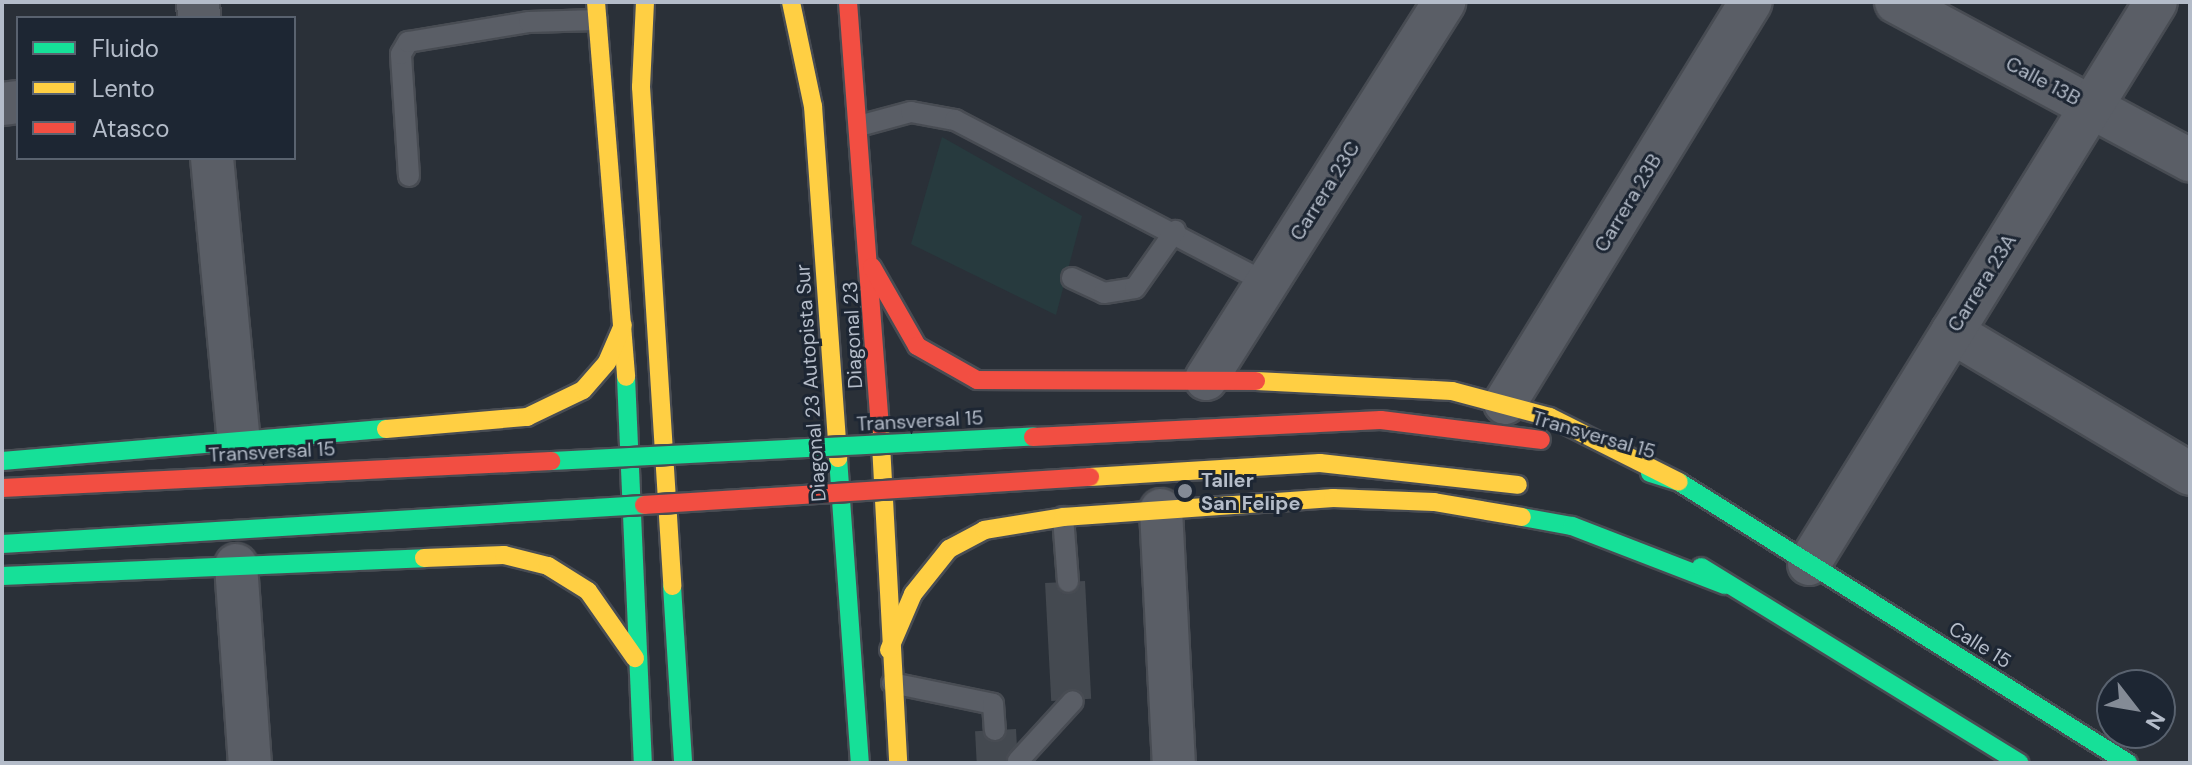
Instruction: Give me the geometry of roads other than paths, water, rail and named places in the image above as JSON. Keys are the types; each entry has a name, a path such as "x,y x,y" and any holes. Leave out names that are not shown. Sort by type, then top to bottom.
{"street":[{"path":"645,2 641,87 683,763"},
{"name":"Diagonal 23 Autopista Sur","path":"791,2 813,106 860,763"},
{"name":"Diagonal 23","path":"848,2 872,267 889,650 898,763"},
{"name":"Carrera 23C","path":"1206,379 1444,2"},
{"name":"Carrera 23B","path":"1505,403 1751,2"},
{"name":"Calle 13B","path":"1896,2 2190,160"},
{"name":"Carrera 23A","path":"1809,564 2156,2"},
{"path":"596,11 624,322 643,763"},
{"path":"813,106 818,32"},
{"path":"212,160 239,442"},
{"path":"872,267 917,346 964,376 1024,385 1206,379 1417,387 1505,403 1679,482"},
{"path":"2,461 539,414 593,380 624,322"},
{"path":"1952,332 2187,467"},
{"name":"Transversal 15","path":"2,488 1381,420 1541,440 1679,482 1809,564"},
{"path":"2,544 1320,463 1525,487"},
{"path":"889,650 913,594 949,549 984,530 1063,517 1333,498 1434,502 1572,526 1725,585"},
{"path":"1161,510 1174,763"},
{"path":"1644,529 1725,585 2019,763"},
{"path":"2,576 518,557 588,591 613,617 638,664"},
{"name":"Calle 15","path":"1809,564 2128,763"},
{"path":"236,565 250,763"}],"lane":[{"path":"409,176 401,54 408,42 596,11"},
{"path":"859,126 911,112 955,120 1175,231 1267,283"},
{"path":"1072,278 1104,293 1135,288 1175,231"},
{"path":"1063,517 1068,582"},
{"path":"892,683 993,704 995,730"},
{"path":"1018,761 1073,701"}],"place":[{"name":"Taller San Felipe","path":"1185,491"}]}
